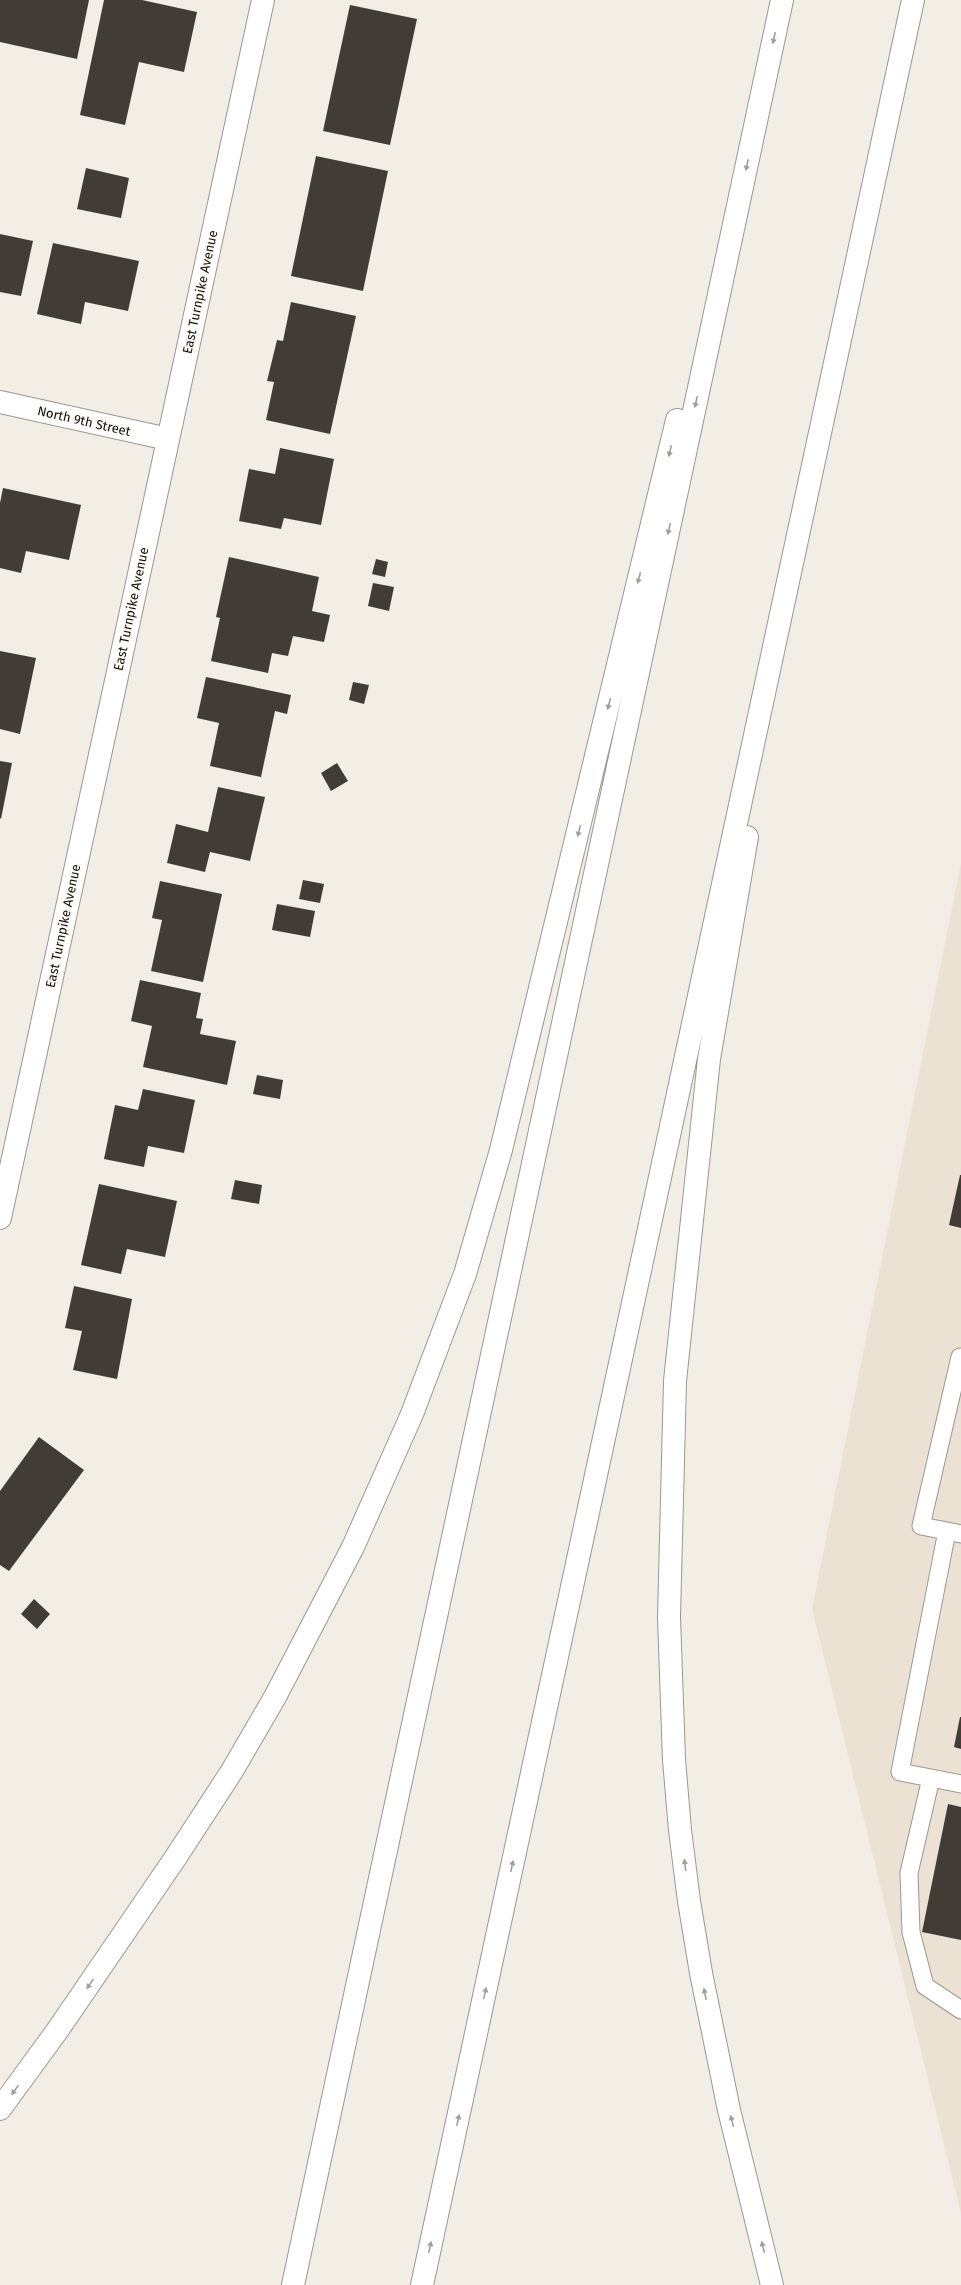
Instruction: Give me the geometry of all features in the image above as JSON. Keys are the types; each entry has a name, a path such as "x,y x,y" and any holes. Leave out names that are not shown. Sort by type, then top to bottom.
{"main road":[{"name":"East Turnpike Avenue","path":"0,1218 262,0"},
{"path":"293,2285 782,0"},
{"path":"422,2285 913,0"},
{"path":"0,2109 57,2031 176,1857 232,1771 275,1696 354,1547 441,1343 485,1212 517,1089 698,333 740,198"},
{"name":"North 9th Street","path":"0,402 168,440"},
{"path":"772,2285 726,2095 701,1973 689,1901 680,1830 674,1760 669,1617 675,1381 709,1059 810,478"}],"lane":[{"path":"960,1357 921,1526 954,1533 900,1772 961,1784"},
{"path":"931,1778 908,1873 911,1932 925,1986 961,2010"}],"shaded area":[{"path":"961,863 961,2213 812,1609"}],"building":[{"path":"0,0 89,0 77,59 0,42"},
{"path":"104,0 142,0 197,12 184,72 139,62 125,125 80,115"},
{"path":"350,5 417,19 390,145 323,131"},
{"path":"316,156 388,171 363,291 291,276"},
{"path":"86,168 129,178 121,218 77,209"},
{"path":"0,234 33,241 21,296 0,292"},
{"path":"53,243 139,261 128,311 85,302 81,324 37,314"},
{"path":"291,302 356,316 330,434 266,420 274,382 267,381 277,340 283,341"},
{"path":"280,448 334,459 321,525 284,518 281,529 239,521 249,469 275,474"},
{"path":"3,488 81,505 69,560 26,551 21,573 0,568 0,503"},
{"path":"229,557 319,577 312,611 330,615 324,642 293,636 288,656 272,653 268,673 211,661 220,618 216,617"},
{"path":"376,559 388,562 385,577 372,574"},
{"path":"373,583 394,587 389,611 368,606"},
{"path":"0,651 36,658 20,734 0,729"},
{"path":"206,677 291,695 287,714 275,711 261,777 210,766 219,723 197,718"},
{"path":"353,682 369,685 364,704 349,700"},
{"path":"0,761 12,763 1,819 0,818"},
{"path":"337,763 348,781 331,791 321,773"},
{"path":"218,787 265,797 250,861 210,852 205,872 167,863 176,824 208,832"},
{"path":"303,880 324,884 320,903 299,899"},
{"path":"160,881 222,894 203,982 151,971 162,920 152,918"},
{"path":"277,904 315,911 310,937 272,930"},
{"path":"140,980 201,993 196,1018 203,1019 200,1034 236,1041 227,1085 143,1067 152,1026 131,1021"},
{"path":"257,1075 283,1080 280,1099 253,1094"},
{"path":"143,1089 195,1100 184,1153 148,1146 144,1167 104,1159 115,1105 138,1110"},
{"path":"961,1175 961,1228 949,1225"},
{"path":"235,1180 262,1185 259,1204 231,1199"},
{"path":"99,1184 177,1201 165,1257 127,1249 121,1274 81,1265"},
{"path":"74,1286 132,1299 117,1379 73,1370 82,1331 65,1328"},
{"path":"39,1437 84,1470 9,1571 0,1565 0,1491"},
{"path":"34,1599 50,1614 37,1629 21,1614"},
{"path":"961,1717 961,1749 954,1747"},
{"path":"948,1804 961,1807 961,1940 922,1932"}]}
